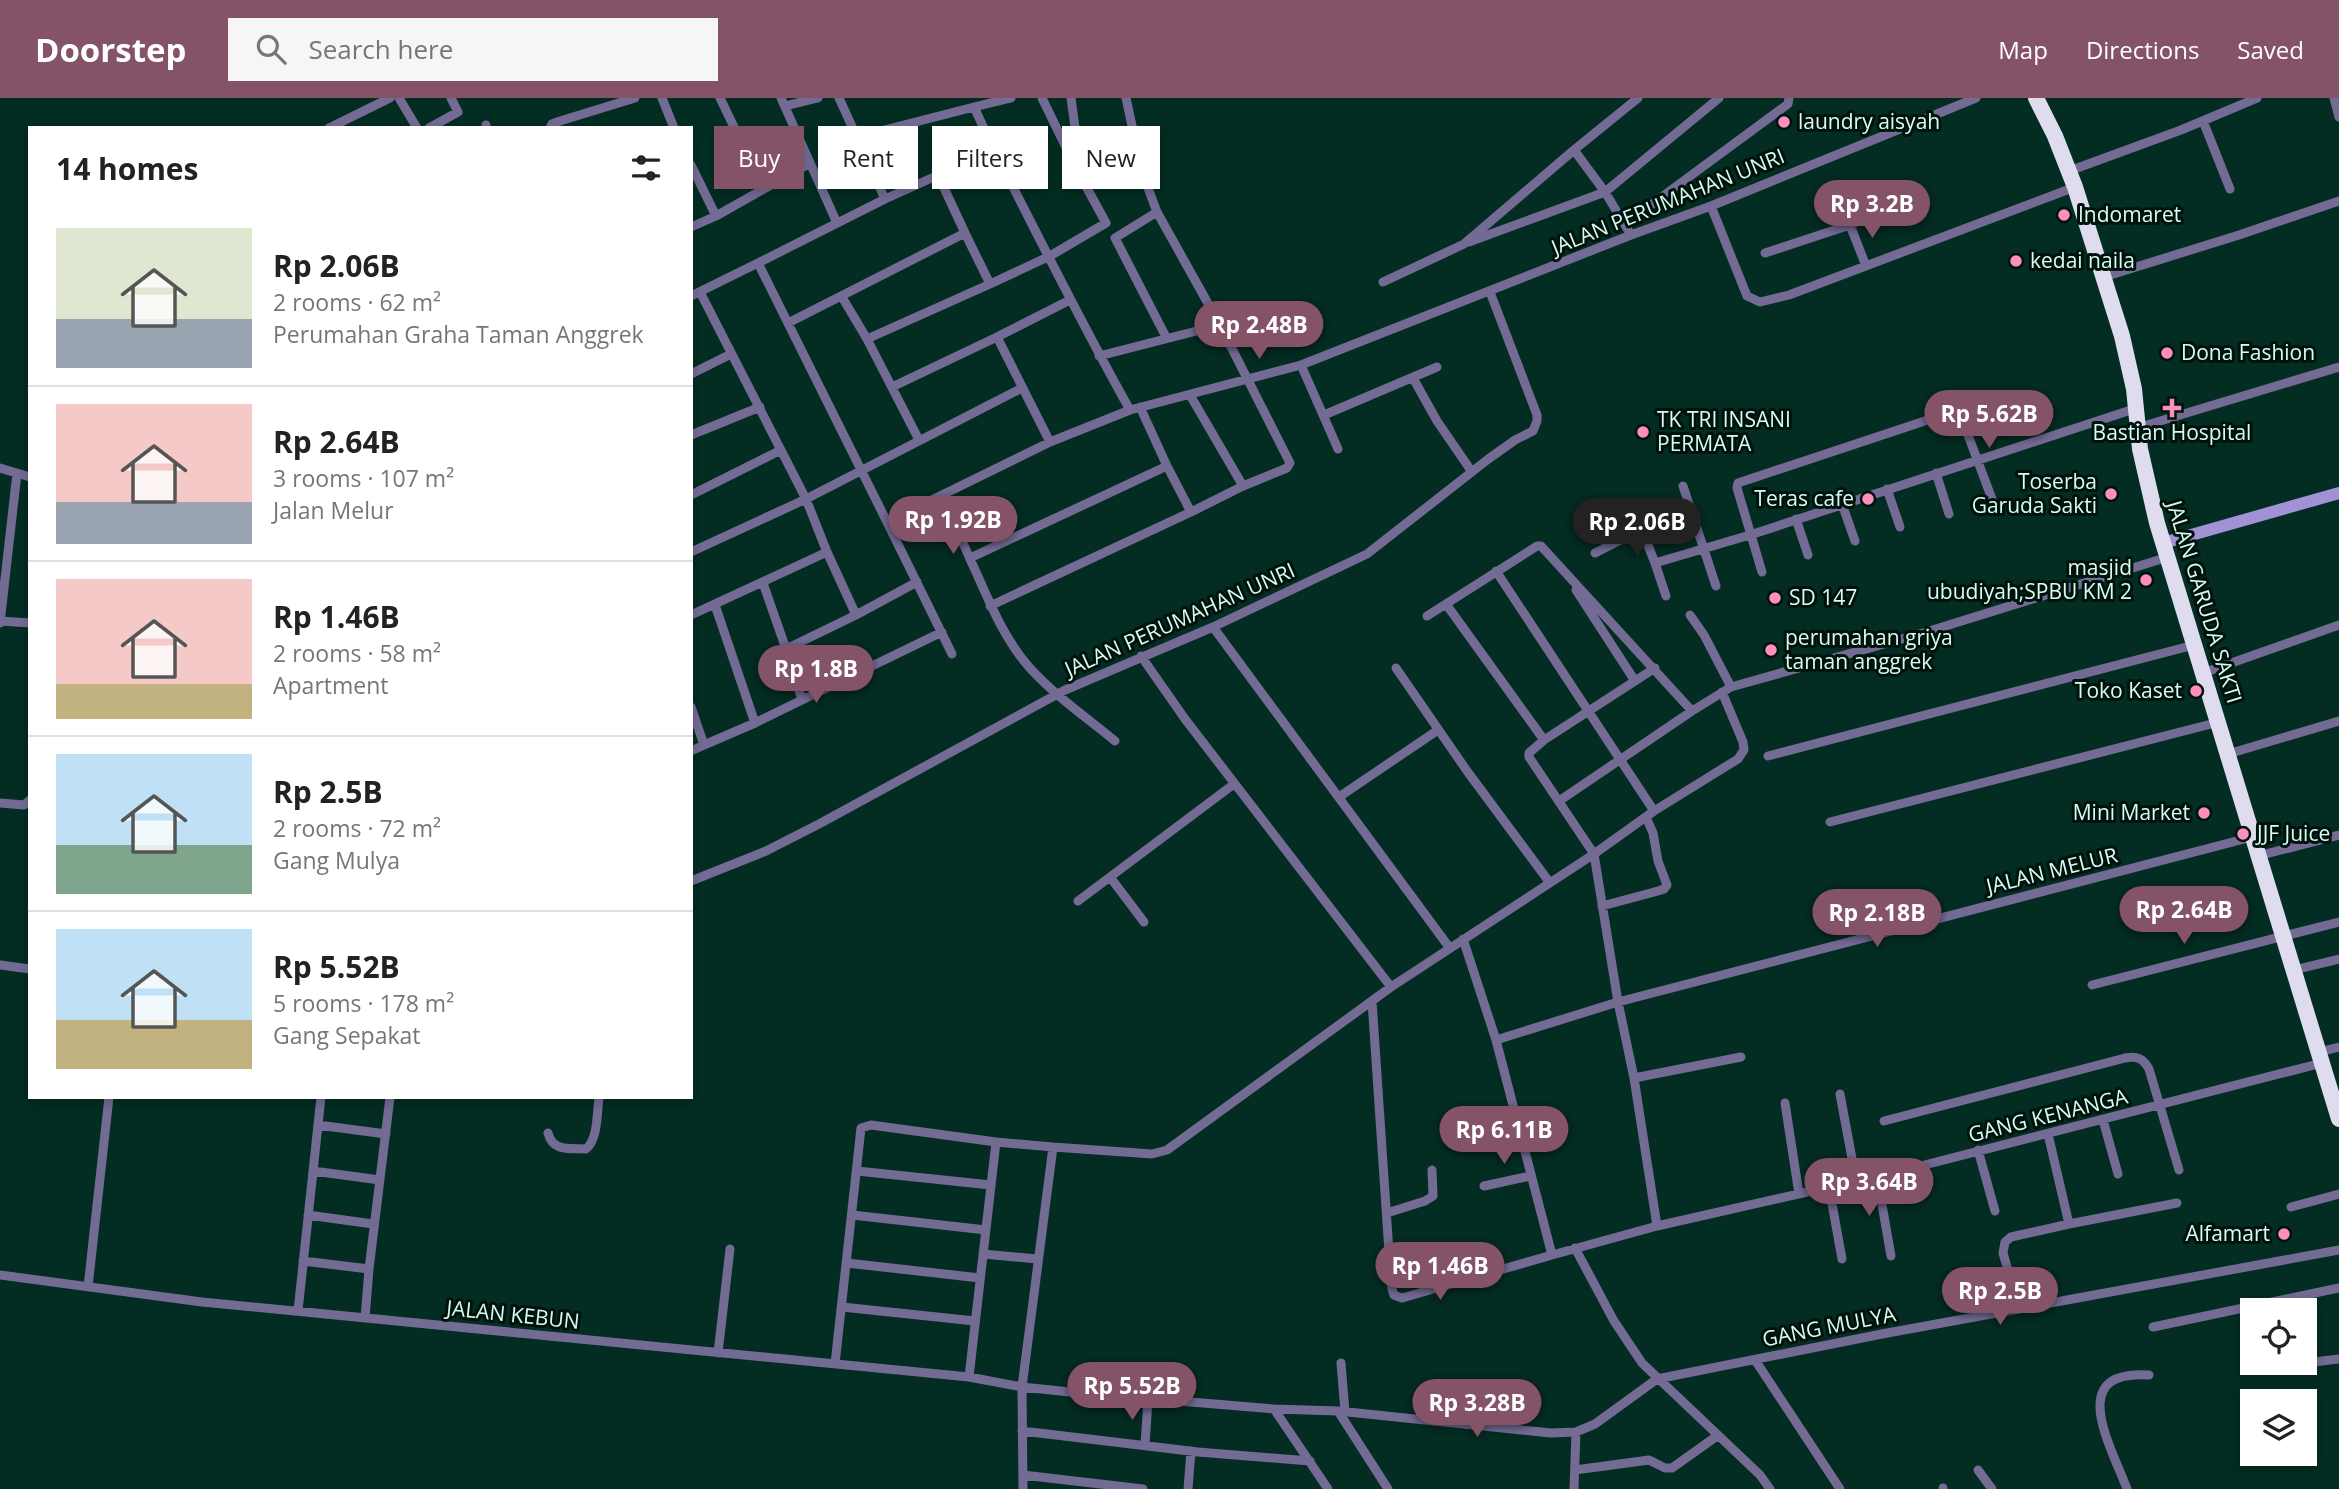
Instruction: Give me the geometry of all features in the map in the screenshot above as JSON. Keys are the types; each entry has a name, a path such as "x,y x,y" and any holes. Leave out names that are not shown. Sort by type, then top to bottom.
{"highway":[{"name":"JALAN GARUDA SAKTI","path":"2036,98 2055,136 2075,187 2104,276 2127,354 2145,472 2165,550 2339,1119"}],"street":[{"path":"333,126 390,98"},
{"path":"399,98 416,126"},
{"path":"433,126 458,112 451,98"},
{"path":"552,126 556,122 635,98"},
{"path":"662,98 673,126"},
{"path":"720,98 734,126"},
{"path":"818,98 783,102 837,223"},
{"path":"839,98 852,126"},
{"path":"900,126 1011,98"},
{"path":"1042,98 1062,138"},
{"path":"1070,98 1074,126"},
{"path":"990,606 1243,486 1287,468 1290,463 1220,325 1157,212 1140,163 1126,98"},
{"path":"1464,244 1638,98"},
{"path":"1383,282 1464,244 1605,192 1719,98"},
{"path":"1625,224 1788,104 1789,98"},
{"name":"JALAN PERUMAHAN UNRI","path":"887,522 1050,442 1130,410 1301,365 1631,235 1712,206 1976,98"},
{"path":"2068,171 2257,98"},
{"path":"2334,98 2339,117"},
{"path":"975,107 983,126"},
{"path":"2203,121 2230,189"},
{"path":"1574,150 1605,192 1631,235"},
{"path":"804,166 810,163"},
{"path":"693,169 716,216"},
{"path":"856,615 806,499 760,407 696,294 932,178"},
{"path":"1712,206 1747,296 1760,302 1788,295 2075,187"},
{"path":"693,226 764,189"},
{"path":"880,189 885,199"},
{"path":"945,189 990,284"},
{"path":"1014,189 1099,356 1130,410"},
{"path":"1087,189 1166,337"},
{"path":"2104,276 2339,201"},
{"path":"1765,253 1850,225 1891,207"},
{"path":"1115,238 1157,212"},
{"path":"867,339 1049,256 1106,223"},
{"path":"1850,225 1866,266"},
{"path":"788,323 965,233"},
{"path":"758,263 952,654"},
{"name":"JALAN PERUMAHAN UNRI","path":"693,880 766,851 819,824 1056,694 1213,627 1372,551 1472,472 1533,430 1537,415 1490,292"},
{"path":"842,297 919,440"},
{"path":"892,387 1070,300"},
{"path":"1099,356 1220,325"},
{"path":"997,337 1050,442"},
{"path":"693,373 731,354"},
{"path":"1301,365 1338,449"},
{"path":"1324,415 1437,367"},
{"path":"2137,428 2339,368"},
{"path":"1413,379 1437,421 1472,472"},
{"path":"693,551 806,499 1022,388"},
{"path":"1191,395 1243,486"},
{"path":"1762,572 1737,488 1738,482 1985,401"},
{"path":"693,434 760,407"},
{"path":"1140,407 1191,512"},
{"path":"1655,563 1750,535 2137,408"},
{"path":"1959,411 1992,499"},
{"path":"693,494 781,450"},
{"path":"970,558 1167,466"},
{"path":"0,468 28,476"},
{"path":"17,473 5,532 0,622 28,623"},
{"path":"1936,473 1949,514"},
{"path":"1683,486 1716,586"},
{"path":"1887,489 1900,527"},
{"path":"1559,801 1620,758 1727,690 1753,680 1935,629 2339,493"},
{"path":"940,496 990,606 1011,644 1056,694 1115,741"},
{"path":"1842,504 1855,541"},
{"path":"1634,510 1666,596"},
{"path":"1796,519 1808,555"},
{"path":"1595,553 1642,529"},
{"path":"1427,616 1539,546 1545,548 1692,711"},
{"path":"693,614 827,552"},
{"path":"1496,571 1620,758 1650,814 1658,861 1667,885 1658,891 1602,906"},
{"path":"1566,573 1635,681"},
{"path":"786,649 917,582"},
{"path":"763,583 802,700"},
{"path":"1446,604 1544,740"},
{"path":"715,606 755,723"},
{"path":"835,1364 861,1128 866,1125 996,1142 1152,1154 1167,1150 1449,947 1738,759 1742,753 1743,742 1727,690 1704,635 1690,615"},
{"path":"2203,673 2339,625"},
{"path":"1213,627 1449,947"},
{"path":"693,750 942,632"},
{"path":"1768,756 2194,645"},
{"path":"1141,656 1234,784 1391,987"},
{"path":"1396,668 1550,883"},
{"path":"1655,668 1544,740 1530,751 1529,757 1594,854 1657,1226"},
{"path":"693,713 704,745"},
{"path":"2228,754 2339,721"},
{"path":"1830,822 2219,722"},
{"path":"1339,796 1438,730"},
{"path":"1078,901 1234,784"},
{"path":"0,803 24,805 28,802"},
{"path":"2258,856 2339,835"},
{"name":"JALAN MELUR","path":"1496,1040 1618,1002 2252,837"},
{"path":"1110,877 1144,922"},
{"path":"2092,985 2339,922"},
{"path":"1463,939 1496,1040 1552,1255"},
{"path":"2294,970 2339,959"},
{"path":"0,965 28,969"},
{"path":"1372,1001 1387,1213 1433,1196 1432,1170"},
{"name":"GANG KENANGA","path":"1387,1213 1392,1289 1394,1295 1399,1298 1657,1226 1877,1176 2161,1106 2321,1057 2339,1047"},
{"path":"1634,1078 1741,1057"},
{"path":"1884,1121 2133,1057 2145,1062 2179,1170"},
{"path":"1840,1094 1856,1180"},
{"path":"88,1287 109,1099"},
{"path":"298,1311 321,1099"},
{"path":"365,1318 373,1224 390,1099"},
{"path":"548,1133 555,1146 586,1149 593,1138 599,1099"},
{"path":"1785,1103 1799,1194"},
{"path":"2103,1120 2118,1174"},
{"path":"318,1125 386,1134"},
{"path":"2048,1134 2069,1224"},
{"path":"969,1377 996,1142"},
{"path":"1023,1489 1023,1387 1053,1146"},
{"path":"1978,1150 1995,1210"},
{"path":"313,1171 380,1180"},
{"path":"857,1171 991,1185"},
{"path":"1483,1186 1530,1176"},
{"path":"1877,1176 1891,1256"},
{"path":"1829,1187 1843,1259"},
{"path":"2291,1206 2339,1194"},
{"path":"2019,1308 2003,1253 2004,1242 2011,1237 2177,1203"},
{"path":"308,1215 373,1224"},
{"path":"852,1215 986,1230"},
{"path":"1575,1248 1626,1340 1642,1363 1760,1475 1769,1489"},
{"path":"718,1353 730,1249"},
{"name":"GANG MULYA","path":"1657,1380 2019,1308 2339,1250"},
{"path":"983,1254 1038,1259"},
{"path":"303,1261 369,1269"},
{"path":"847,1263 980,1278"},
{"name":"JALAN KEBUN","path":"0,1275 202,1302 969,1377 1023,1387 1148,1400 1341,1411 1552,1433 1576,1432"},
{"path":"2153,1327 2339,1288"},
{"path":"842,1307 975,1321"},
{"path":"2317,1361 2339,1359"},
{"path":"1755,1360 1840,1489"},
{"path":"1341,1363 1341,1411 1388,1489"},
{"path":"2127,1489 2102,1422 2099,1401 2107,1384 2116,1379 2133,1373 2149,1375"},
{"path":"1574,1489 1576,1432 1605,1419 1657,1380"},
{"path":"1145,1445 1148,1400"},
{"path":"1273,1409 1328,1489"},
{"path":"1022,1431 1191,1451 1310,1461"},
{"path":"1575,1470 1649,1460 1665,1468 1672,1468 1717,1436"},
{"path":"1188,1489 1191,1451"},
{"path":"1978,1470 1992,1489"},
{"path":"1023,1475 1143,1489"}],"place":[{"name":"laundry aisyah","path":"1784,122"},
{"name":"Indomaret","path":"2064,215"},
{"name":"kedai naila","path":"2016,261"},
{"name":"Dona Fashion","path":"2167,353"},
{"name":"Bastian Hospital","path":"2172,408"},
{"name":"TK TRI INSANI PERMATA","path":"1643,432"},
{"name":"Toserba Garuda Sakti","path":"2111,494"},
{"name":"Teras cafe","path":"1868,499"},
{"name":"masjid ubudiyah;SPBU KM 2","path":"2146,580"},
{"name":"SD 147","path":"1775,598"},
{"name":"perumahan griya taman anggrek","path":"1771,650"},
{"name":"Toko Kaset","path":"2196,691"},
{"name":"Mini Market","path":"2204,813"},
{"name":"JJF Juice","path":"2243,834"},
{"name":"Alfamart","path":"2284,1234"}]}
